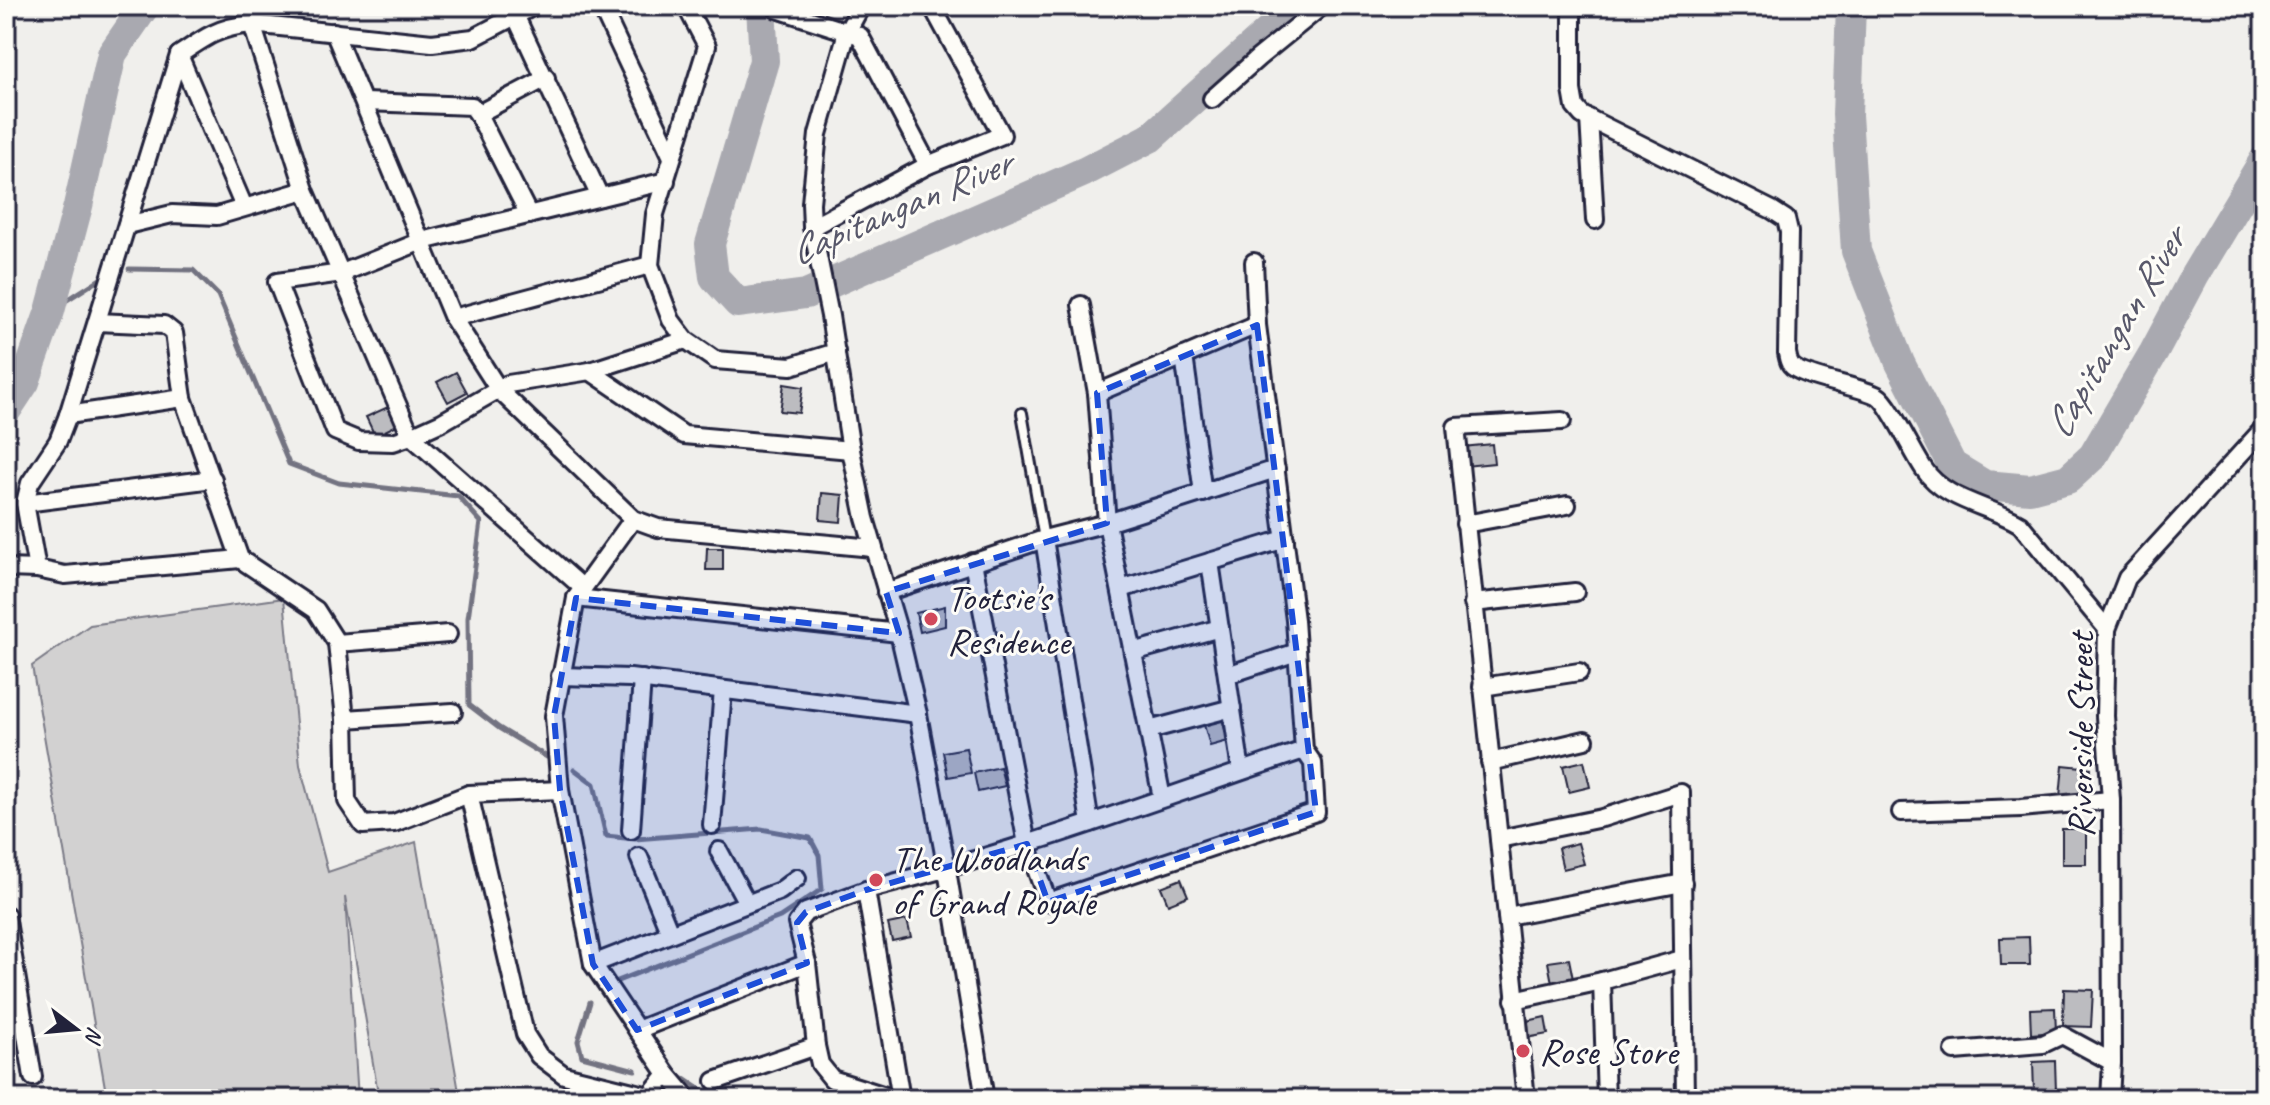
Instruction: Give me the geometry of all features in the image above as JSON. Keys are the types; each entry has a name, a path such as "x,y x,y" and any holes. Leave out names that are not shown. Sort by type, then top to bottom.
{"street":[{"path":"37,569 25,503 30,483 58,441 68,415 179,55 203,38 230,26 252,24 432,43 473,38 534,6"},
{"path":"601,6 672,157"},
{"path":"686,6 707,46 655,214 650,265 671,320 686,340 715,360 791,366 836,352"},
{"path":"861,6 847,32 818,134 811,203 812,227 851,450 873,548 899,633 918,714 985,1099"},
{"path":"812,227 928,165 1002,135 932,6"},
{"path":"1212,99 1322,6"},
{"path":"1572,6 1572,90 1575,107 1582,115 1786,219 1789,232 1787,353 1791,365 1803,373 1851,385 1882,398 1925,472 1958,498 2003,514 2020,524 2107,629"},
{"path":"777,9 860,36 928,165"},
{"path":"516,17 600,197"},
{"path":"252,24 305,190 411,436 579,593 899,633"},
{"path":"334,32 453,318 499,390 633,519 658,528 873,548"},
{"path":"179,55 244,207"},
{"path":"478,114 546,78"},
{"path":"365,102 472,106 529,215"},
{"path":"1589,118 1595,220"},
{"path":"666,181 422,241 342,273 277,282 335,431 359,441 393,442 442,422 508,384 590,371 686,340"},
{"path":"127,225 172,214 217,216 305,190"},
{"path":"973,562 1027,844 1048,902 1316,812 1313,763 1304,750 1285,539 1257,325 1254,262"},
{"path":"453,318 650,265"},
{"path":"1081,305 1097,393 1107,523 1162,798"},
{"path":"97,322 164,325 174,333 183,398 240,559 316,610 337,643 345,719 347,801 363,825 394,823 469,794 560,790"},
{"path":"1097,393 1257,325"},
{"path":"1184,356 1203,493"},
{"path":"590,371 684,435 851,450"},
{"path":"68,415 183,398"},
{"path":"1526,1099 1456,427 1562,421"},
{"name":"Riverside Street","path":"2110,1099 2111,800 2105,716 2107,629 2127,578 2264,428"},
{"path":"886,592 1044,539 1107,523 1276,469"},
{"path":"25,503 213,479"},
{"path":"1465,524 1567,505"},
{"path":"633,519 579,593 554,716 560,790 593,964 667,1074 688,1099"},
{"path":"1044,539 1090,823"},
{"path":"1121,589 1285,539"},
{"path":"6,568 37,569 65,575 240,559"},
{"path":"1210,562 1241,771"},
{"path":"1473,603 1575,592"},
{"path":"1133,652 1220,628"},
{"path":"337,643 448,634"},
{"path":"1227,675 1297,652"},
{"path":"1482,687 1579,672"},
{"path":"560,676 642,679 918,714"},
{"path":"631,830 642,679"},
{"path":"712,825 723,690"},
{"path":"1149,730 1232,708"},
{"path":"345,719 453,712"},
{"path":"1490,762 1585,740"},
{"path":"895,1099 832,1079 820,1064 807,963 797,923 806,912 866,890 947,870 1027,844 1304,750"},
{"path":"1499,839 1602,818 1681,793 1685,1099"},
{"path":"469,794 525,1034 539,1056 564,1075 648,1097 667,1074"},
{"path":"1901,812 2021,808 2111,800"},
{"path":"719,851 747,903"},
{"path":"639,857 670,933"},
{"path":"593,964 780,891 797,878"},
{"path":"1507,916 1683,883"},
{"path":"866,890 901,1099"},
{"path":"6,915 33,1077"},
{"path":"1514,1000 1602,981 1682,959"},
{"path":"637,1030 807,963"},
{"path":"1602,981 1606,1099"},
{"path":"1954,1051 2043,1044 2062,1035 2112,1062"},
{"path":"715,1081 816,1046"}],"lane":[{"path":"1022,413 1044,539"}],"highlighted area":[{"path":"1257,325 1316,812 1048,902 1027,844 866,890 806,912 797,923 807,963 637,1030 593,964 560,790 554,716 576,598 899,633 886,592 1107,523 1097,393"}],"shaded area":[{"path":"284,598 300,765 328,872 416,842 459,1092 470,1099 379,1099 345,897 358,1099 107,1099 32,666 90,625"}],"building":[{"path":"456,372 467,392 448,402 437,382"},
{"path":"784,384 803,387 799,413 780,411"},
{"path":"388,407 397,425 375,436 366,417"},
{"path":"1492,444 1494,463 1465,466 1463,447"},
{"path":"822,493 843,495 841,522 820,520"},
{"path":"707,548 723,548 723,570 706,570"},
{"name":"Tootsie's Residence","path":"945,606 945,626 920,632 916,613"},
{"path":"1222,719 1228,741 1210,746 1204,725"},
{"path":"966,748 971,773 948,777 943,752"},
{"path":"1584,761 1590,787 1569,792 1563,766"},
{"path":"2063,765 2091,768 2088,799 2060,797"},
{"path":"1000,767 1005,786 978,792 974,773"},
{"path":"2062,829 2086,829 2086,864 2062,864"},
{"path":"1578,843 1584,864 1563,869 1558,848"},
{"path":"1181,879 1188,896 1168,904 1161,887"},
{"path":"907,920 911,937 892,941 888,924"},
{"path":"2029,937 2030,965 2001,965 2000,938"},
{"path":"1569,959 1573,979 1552,983 1548,962"},
{"path":"2064,989 2093,990 2091,1027 2063,1026"},
{"path":"2055,1008 2056,1032 2031,1034 2030,1009"},
{"path":"1545,1017 1548,1034 1526,1038 1523,1022"},
{"path":"2055,1061 2056,1092 2034,1093 2033,1062"}],"waterway":[{"name":"Capitangan River","path":"6,411 25,382 50,311 78,206 112,54 145,6"},
{"name":"Capitangan River","path":"761,6 764,61 710,244 714,277 738,303 806,294 1084,172 1150,138 1297,6"},
{"name":"Capitangan River","path":"1851,6 1847,115 1856,251 1900,363 1952,465 1985,485 2030,489 2068,479 2093,456 2264,160"},
{"path":"129,269 193,270 218,295 289,464 339,483 458,496 481,522 468,618 469,705 499,728 547,757"},
{"path":"50,311 100,279"},
{"path":"574,769 594,784 606,836 635,839 761,829 810,838 819,855 822,889 780,917 610,984"},
{"path":"590,1002 578,1041 582,1056 635,1070"},
{"path":"676,1073 700,1089 702,1099"}],"place":[{"name":"Tootsie's Residence","path":"931,619"},
{"name":"The Woodlands of Grand Royale","path":"876,880"},
{"name":"Rose Store","path":"1523,1051"}]}
